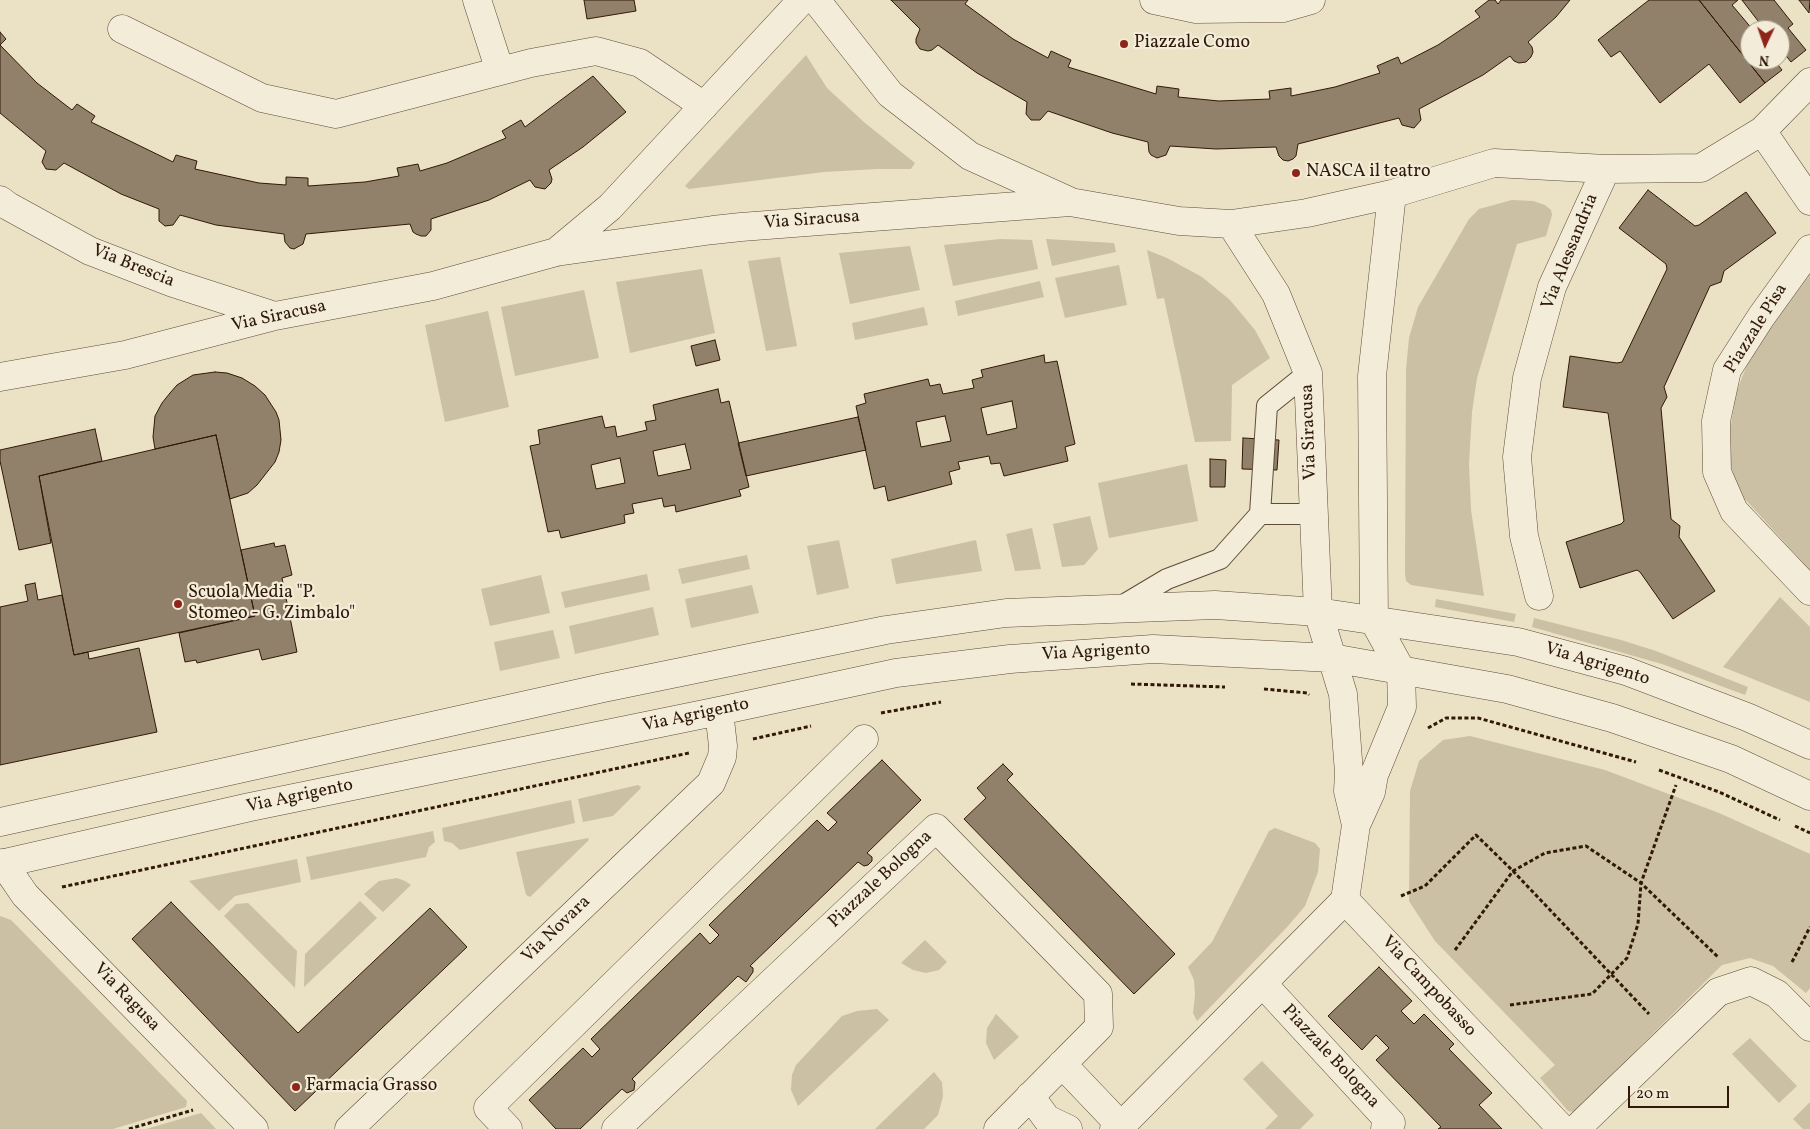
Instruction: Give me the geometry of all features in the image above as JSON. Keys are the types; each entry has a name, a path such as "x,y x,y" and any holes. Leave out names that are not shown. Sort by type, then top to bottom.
{"street":[{"path":"477,0 500,71"},
{"name":"Via Siracusa","path":"556,252 610,207 802,0"},
{"name":"Via Siracusa","path":"816,0 890,94 970,156 1070,202"},
{"path":"1154,0 1196,9 1284,8 1311,0"},
{"path":"122,29 262,98 336,114 530,63 596,51 640,63 704,106"},
{"path":"1606,169 1701,168 1762,131 1810,82"},
{"path":"1762,131 1810,201"},
{"name":"Via Siracusa","path":"0,377 125,355 275,316 433,286 556,252 741,227 1070,202 1179,221 1232,224 1307,213 1392,194 1494,163 1606,169"},
{"name":"Via Alessandria","path":"1539,596 1524,536 1517,457 1527,378 1552,287 1606,169"},
{"path":"1062,1064 1117,1128 1345,900 1356,825 1402,707 1401,670 1374,621 1372,376 1392,194"},
{"name":"Via Brescia","path":"0,200 90,251 173,283 275,316"},
{"name":"Via Siracusa","path":"1232,224 1276,294 1308,373 1318,612 1332,658"},
{"name":"Piazzale Pisa","path":"1810,249 1761,317 1727,370 1716,421 1717,472 1734,511 1810,591"},
{"name":"Via Agrigento","path":"0,822 603,688 886,630 1006,613 1119,608 1215,605 1318,612 1518,642 1626,671 1747,717 1810,745"},
{"name":"Via Agrigento","path":"2,864 250,807 719,712 896,673 1010,659 1153,649 1332,658 1507,689 1612,718 1731,759 1810,796"},
{"path":"1332,658 1343,694 1349,773 1348,791 1356,825"},
{"name":"Via Novara","path":"353,1128 711,784 722,758 723,746 719,712"},
{"path":"508,1129 488,1108 868,727"},
{"name":"Piazzale Bologna","path":"616,1129 936,828 1098,994 1098,1027 998,1129"},
{"name":"Via Ragusa","path":"2,864 25,895 254,1129"},
{"name":"Via Campobasso","path":"1345,900 1562,1129"},
{"path":"1576,1129 1718,992 1751,981 1777,994 1810,1027"},
{"name":"Piazzale Bologna","path":"1263,984 1391,1123 1385,1129"},
{"path":"1030,1096 1047,1118 1068,1129"}],"lane":[{"path":"1119,608 1167,579 1220,560 1260,514 1267,406 1308,373"},
{"path":"1260,514 1314,514"}],"path":[{"path":"1123,684 1232,687"},
{"path":"1261,688 1307,693 1314,699"},
{"path":"868,727 946,701"},
{"path":"1421,732 1446,718 1478,718 1639,763"},
{"path":"25,895 816,725"},
{"path":"1657,769 1718,792 1785,822"},
{"path":"1510,1005 1592,994 1627,958 1638,924 1641,883 1676,785"},
{"path":"1793,826 1810,833"},
{"path":"1400,896 1425,886 1476,835 1513,871 1655,1020"},
{"path":"1455,950 1513,871 1545,853 1586,846 1641,883 1719,958"},
{"path":"1792,962 1810,927"},
{"path":"128,1129 200,1108"}],"shaded area":[{"path":"806,55 827,88 865,123 915,163 911,169 824,172 689,189 685,186"},
{"path":"1512,200 1533,201 1545,205 1551,210 1552,215 1546,236 1517,244 1477,378 1472,412 1469,464 1471,510 1484,596 1411,585 1406,581 1405,573 1406,369 1409,338 1418,307 1469,219 1479,209"},
{"path":"1000,239 1032,240 1038,269 953,286 944,245"},
{"path":"1046,239 1114,243 1116,252 1052,266"},
{"path":"910,246 920,290 850,304 839,253"},
{"path":"1147,250 1167,258 1202,277 1230,300 1255,330 1270,358 1232,385 1231,441 1195,442 1164,298 1157,299"},
{"path":"780,257 797,346 766,351 748,261"},
{"path":"1119,265 1127,305 1065,318 1055,278"},
{"path":"702,269 715,333 630,353 616,282"},
{"path":"1810,270 1810,570 1743,497 1736,483 1729,459 1731,425 1736,393 1749,360"},
{"path":"1040,281 1044,297 958,316 955,301"},
{"path":"584,290 599,358 515,376 501,307"},
{"path":"924,307 928,325 855,340 852,323"},
{"path":"488,311 509,407 445,422 425,325"},
{"path":"1187,464 1198,521 1109,538 1098,483"},
{"path":"1090,516 1098,549 1084,565 1062,567 1053,524"},
{"path":"1032,528 1041,569 1015,571 1006,534"},
{"path":"839,540 849,588 817,595 807,546"},
{"path":"976,540 982,571 896,584 891,559"},
{"path":"747,555 750,569 682,584 678,569"},
{"path":"647,574 650,590 565,608 561,592"},
{"path":"541,575 550,613 490,626 481,589"},
{"path":"752,585 759,613 691,628 685,599"},
{"path":"1780,597 1810,627 1810,702 1723,667"},
{"path":"1436,599 1516,614 1514,622 1435,607"},
{"path":"653,607 659,635 575,654 569,626"},
{"path":"1534,618 1656,651 1748,687 1745,695 1662,664 1532,627"},
{"path":"553,630 560,658 500,671 494,642"},
{"path":"1470,736 1605,770 1719,813 1810,854 1810,988 1806,993 1773,966 1750,958 1722,965 1574,1112 1568,1111 1540,1078 1555,1065 1435,941 1409,901 1410,791 1419,761 1443,740"},
{"path":"638,785 641,787 640,789 613,816 583,822 578,799"},
{"path":"571,800 575,823 460,850 452,843 444,841 442,828"},
{"path":"1275,828 1315,843 1320,849 1318,872 1305,906 1197,1021 1193,1013 1194,980 1188,967 1212,942 1269,831"},
{"path":"433,831 435,842 429,847 426,857 311,880 306,857"},
{"path":"588,838 589,840 530,897 526,895 516,852"},
{"path":"297,859 301,882 235,896 219,911 189,881"},
{"path":"397,878 411,885 383,912 364,894 379,881"},
{"path":"360,901 377,918 304,987 305,954"},
{"path":"248,903 297,951 295,988 224,916 236,904"},
{"path":"0,916 11,920 22,931 187,1101 186,1107 113,1129 0,1129"},
{"path":"925,940 947,962 939,970 926,973 913,970 901,963"},
{"path":"877,1009 889,1020 798,1106 791,1090 792,1075 796,1065 842,1016 857,1011"},
{"path":"996,1014 1019,1037 994,1060 986,1043 987,1028"},
{"path":"1750,1038 1797,1086 1779,1103 1732,1054"},
{"path":"1262,1061 1314,1115 1300,1129 1265,1129 1278,1116 1243,1079"},
{"path":"934,1072 942,1082 943,1096 938,1115 924,1129 875,1129"},
{"path":"1810,1102 1810,1129 1803,1129 1793,1119"},
{"path":"201,1113 216,1129 146,1129"}],"building":[{"path":"584,0 634,0 636,11 587,19"},
{"path":"891,0 968,0 965,4 1013,39 1048,58 1051,51 1071,60 1068,67 1156,94 1157,86 1179,89 1178,97 1219,101 1270,99 1269,91 1291,88 1291,96 1335,87 1380,73 1377,66 1398,57 1401,64 1438,45 1480,17 1475,11 1489,0 1495,0 1498,4 1501,0 1570,0 1556,17 1528,42 1533,52 1526,62 1519,63 1510,56 1483,75 1419,109 1421,120 1414,128 1402,125 1399,118 1298,144 1296,156 1288,161 1283,160 1279,156 1276,147 1216,149 1170,146 1166,155 1157,158 1149,152 1148,142 1112,133 1048,111 1040,120 1031,120 1026,114 1027,102 977,73 938,45 928,51 920,49 916,39 920,29"},
{"path":"1649,0 1699,0 1740,52 1740,70 1755,70 1765,83 1740,103 1709,64 1660,103 1620,51 1611,57 1598,40"},
{"path":"1699,0 1738,0 1732,5 1745,20 1740,20 1740,52"},
{"path":"1742,0 1774,0 1790,20 1757,20"},
{"path":"1799,0 1810,0 1809,13"},
{"path":"1790,30 1806,50 1791,62 1790,61"},
{"path":"0,32 6,39 0,45"},
{"path":"0,45 37,83 72,110 77,104 95,116 91,122 173,162 176,155 197,161 195,169 259,183 286,185 286,177 308,178 308,186 365,182 399,176 397,168 418,164 420,171 447,163 506,138 502,131 521,120 525,127 593,76 626,112 583,147 549,170 552,179 545,189 535,187 530,180 489,200 431,219 431,230 426,236 413,232 410,224 306,234 303,244 294,249 290,248 285,242 284,234 216,225 180,215 173,225 165,226 159,221 159,209 121,194 64,163 56,170 46,169 42,162 46,151 0,113"},
{"path":"1755,70 1782,70 1765,83"},
{"path":"1648,190 1695,226 1746,192 1776,233 1724,271 1721,282 1710,286 1664,387 1667,397 1661,408 1671,519 1680,526 1679,537 1715,591 1673,619 1637,570 1580,588 1566,542 1621,524 1624,521 1608,413 1563,407 1570,356 1617,363 1622,362 1667,269 1666,264 1619,228"},
{"path":"715,340 720,360 696,366 691,346"},
{"path":"1044,355 1045,363 1057,361 1075,444 1065,447 1068,461 1004,476 1000,463 991,464 989,456 958,462 960,469 949,472 952,484 888,501 885,486 874,489 856,406 866,403 864,394 928,379 930,386 940,384 943,394 974,388 972,380 983,377 981,370","holes":["1012,401 1017,428 987,435 981,408","945,416 951,441 921,447 916,422"]},
{"path":"215,372 227,373 242,378 255,386 265,395 279,420 281,440 275,462 257,485 248,493 230,499 216,435 155,449 153,437 155,416 162,403 177,385 193,375"},
{"path":"718,389 721,403 729,401 749,487 739,490 741,496 676,512 675,505 664,507 662,498 632,504 634,513 624,515 625,523 561,538 559,530 548,532 530,446 540,444 538,430 602,416 605,428 615,426 617,437 647,430 645,422 656,420 653,405","holes":["685,444 691,469 658,476 653,451","620,458 625,483 596,489 591,465"]},
{"path":"858,417 866,450 746,476 738,443"},
{"path":"95,429 102,461 39,476 51,543 19,550 0,461 0,450"},
{"path":"216,435 255,616 74,655 39,476"},
{"path":"1243,438 1279,440 1277,470 1242,469"},
{"path":"1210,459 1226,460 1225,487 1210,487"},
{"path":"274,543 275,547 285,545 292,575 282,578 297,652 262,660 259,649 197,663 196,660 185,662 179,633 255,616 241,550"},
{"path":"35,583 38,600 62,595 74,655 88,652 89,659 139,648 157,732 0,765 0,607 28,601 25,585"},
{"path":"882,760 921,800 867,853 872,857 872,861 864,866 858,862 750,966 753,968 753,972 746,982 738,976 632,1079 635,1082 634,1090 627,1093 622,1089 580,1129 556,1129 529,1100 583,1048 592,1057 600,1049 591,1039 700,933 710,944 719,935 709,925 817,820 828,831 837,822 827,813"},
{"path":"1003,764 1013,774 1007,780 1175,954 1134,994 964,819 986,798 977,788"},
{"path":"171,902 298,1033 430,908 467,947 295,1111 132,939"},
{"path":"1379,967 1412,1001 1401,1011 1414,1024 1424,1014 1454,1044 1449,1049 1492,1093 1479,1105 1502,1129 1438,1129 1441,1127 1376,1060 1389,1048 1376,1035 1362,1050 1328,1016"}],"place":[{"name":"Piazzale Como","path":"1124,44"},
{"name":"NASCA il teatro","path":"1296,173"},
{"name":"Scuola Media \"P. Stomeo - G. Zimbalo\"","path":"178,604"},
{"name":"Farmacia Grasso","path":"296,1087"}]}
